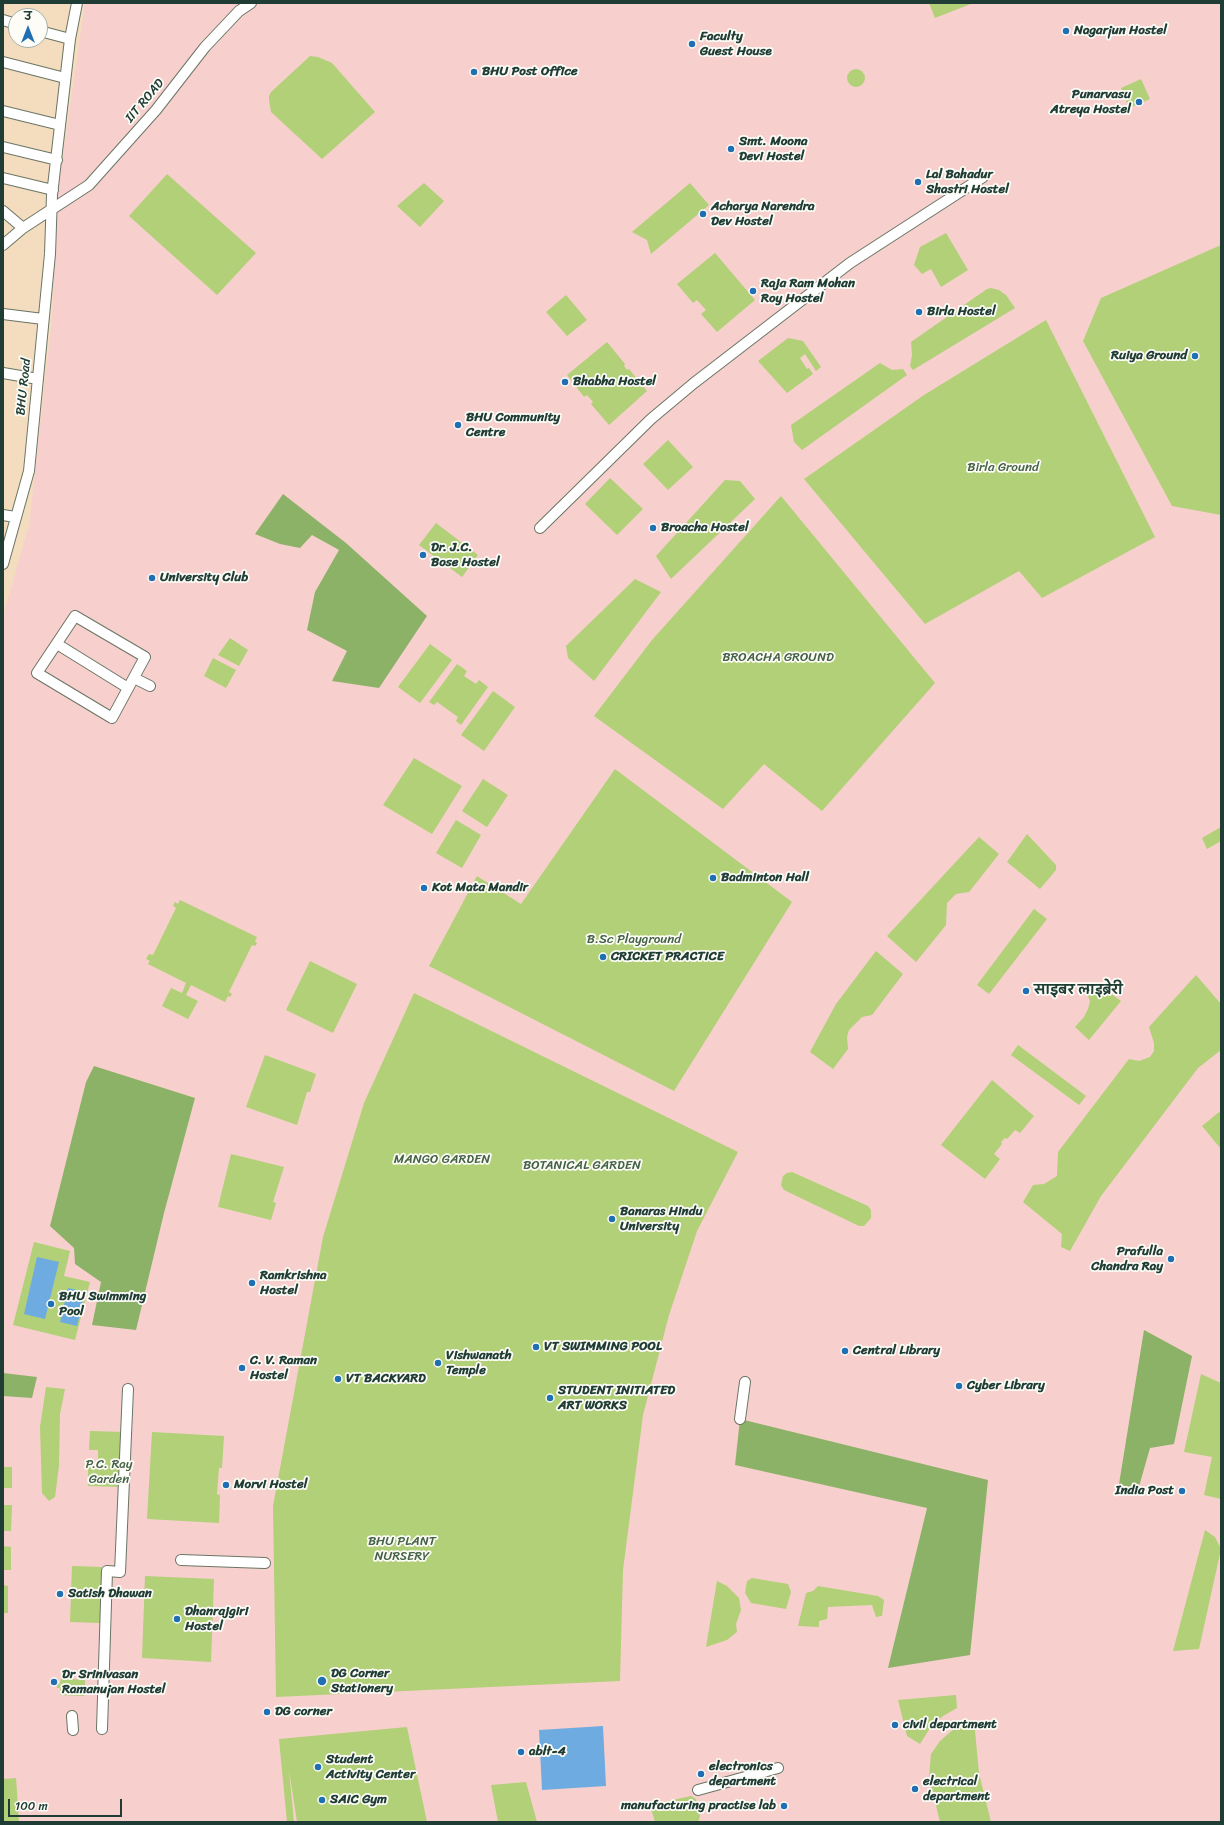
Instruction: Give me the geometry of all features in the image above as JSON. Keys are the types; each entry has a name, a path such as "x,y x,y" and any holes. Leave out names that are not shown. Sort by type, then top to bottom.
{"street":[{"name":"BHU Road","path":"3,564 29,471 50,254 53,190 70,39 77,3"},
{"name":"IIT ROAD","path":"3,245 23,228 89,184 156,110 205,47 239,11 251,3"},
{"path":"48,33 70,39"},
{"path":"3,62 65,78"},
{"path":"3,110 60,125"},
{"path":"3,147 57,160"},
{"path":"540,528 651,419 694,383 850,263 983,176"},
{"path":"3,178 53,190"},
{"path":"3,211 23,228"},
{"path":"3,314 43,319"},
{"path":"3,373 38,379"},
{"path":"3,515 15,517"},
{"path":"75,616 145,657 134,678 112,718 38,673 75,616"},
{"path":"57,644 128,688"},
{"path":"134,678 150,686"},
{"path":"740,1419 745,1382"},
{"path":"102,1729 107,1571 120,1572 128,1389"},
{"path":"181,1560 265,1563"},
{"path":"72,1716 73,1730"},
{"path":"698,1790 778,1768"}],"shaded area":[{"name":"Banaras Hindu University","path":"85,3 1221,3 1221,1822 3,1822 3,616 29,526 52,318 58,191"}],"green space":[{"path":"929,3 973,3 935,18"},
{"path":"310,56 318,57 332,63 375,112 322,159 271,112 269,100 271,92"},
{"path":"856,69 862,72 865,78 862,84 856,87 850,84 847,78 850,72"},
{"path":"1141,79 1150,99 1129,108 1126,101 1130,99 1128,95 1125,97 1121,88"},
{"path":"167,174 256,253 217,295 129,216"},
{"path":"424,183 444,201 420,227 397,206"},
{"path":"690,183 709,205 651,254 647,240 632,232"},
{"path":"946,233 968,270 941,287 931,269 922,274 914,265 920,247"},
{"path":"1221,245 1221,515 1172,506 1083,341 1101,298"},
{"path":"715,253 755,300 717,332 701,314 706,310 697,300 693,303 677,284"},
{"path":"991,288 999,290 1006,295 1015,308 913,370 910,366 912,355 911,342 987,289"},
{"path":"566,295 587,320 567,336 546,312"},
{"name":"Birla Ground","path":"1046,320 1155,537 1042,598 1019,571 925,624 804,479 924,395"},
{"path":"788,338 803,341 821,367 816,371 805,354 800,358 807,369 809,368 813,374 787,393 758,361"},
{"path":"607,342 625,364 624,366 627,370 629,369 647,391 609,425 591,404 593,402 587,395 584,397 567,375"},
{"path":"880,363 892,370 903,369 907,375 802,450 794,442 791,425"},
{"path":"668,440 693,467 668,490 643,464"},
{"path":"610,478 643,509 617,535 585,504"},
{"path":"725,480 740,481 755,499 671,579 656,556"},
{"path":"283,494 346,543 427,616 379,688 332,681 347,651 307,630 315,592 339,550 312,535 300,548 280,544 255,534"},
{"name":"BROACHA GROUND","path":"781,496 935,683 822,811 764,764 723,809 594,716 652,640"},
{"path":"436,523 478,555 462,577 419,545"},
{"path":"635,579 661,592 594,681 568,658 566,646"},
{"path":"230,638 248,650 239,666 218,655"},
{"path":"430,644 452,660 420,703 398,687"},
{"path":"213,658 236,670 226,688 204,676"},
{"path":"457,664 467,671 464,676 476,684 479,680 488,687 461,725 456,721 458,717 437,702 434,705 429,702"},
{"path":"493,691 515,707 484,751 461,735"},
{"path":"414,758 462,786 432,834 383,805"},
{"name":"B.Sc Playground","path":"615,769 792,902 674,1091 429,966 477,876 521,904"},
{"path":"483,779 508,795 487,827 462,811"},
{"path":"456,820 481,835 462,868 436,853"},
{"path":"1221,827 1221,841 1207,849 1202,838"},
{"path":"1027,834 1056,865 1056,870 1040,889 1007,862"},
{"path":"979,837 999,854 969,892 956,894 947,903 946,925 916,962 887,936"},
{"path":"180,900 257,937 255,941 257,943 255,946 252,945 229,992 232,994 230,997 228,996 225,1002 191,985 186,995 198,1001 188,1019 162,1006 171,988 182,993 186,983 148,964 150,961 146,959 149,954 153,955 176,908 173,906 175,902 178,904"},
{"path":"1034,909 1047,919 989,994 977,985"},
{"path":"876,951 903,974 872,1015 862,1017 849,1030 847,1037 848,1049 833,1069 810,1052 836,1004"},
{"path":"310,961 357,984 333,1033 286,1010"},
{"path":"1196,975 1221,1004 1221,1050 1198,1068 1101,1196 1070,1251 1061,1247 1062,1234 1023,1202 1033,1185 1044,1184 1057,1176 1058,1152 1129,1059 1139,1061 1150,1057 1154,1051 1154,1043 1149,1027"},
{"path":"1095,982 1121,1001 1089,1040 1075,1027 1084,1017 1088,1009 1090,1001 1086,991"},
{"path":"414,993 738,1152 697,1231 669,1315 643,1415 623,1570 620,1681 276,1697 273,1506 323,1237 364,1103"},
{"path":"1018,1045 1086,1096 1079,1105 1011,1055"},
{"path":"265,1055 316,1074 310,1092 307,1092 297,1125 246,1107"},
{"path":"94,1066 195,1098 164,1213 136,1330 92,1325 101,1282 75,1264 74,1248 50,1226 86,1082"},
{"path":"992,1080 1034,1116 1020,1133 1015,1130 1007,1139 1005,1138 1001,1142 1002,1144 994,1154 1000,1159 985,1179 941,1145"},
{"path":"1219,1112 1221,1114 1221,1149 1202,1126"},
{"path":"231,1154 284,1167 273,1202 276,1203 271,1220 218,1207"},
{"path":"792,1172 868,1206 871,1210 871,1218 864,1226 859,1226 784,1190 781,1185 783,1176"},
{"name":"BHU Swimming Pool","path":"34,1242 70,1251 64,1276 90,1282 75,1340 13,1325"},
{"path":"1144,1330 1192,1356 1174,1444 1150,1448 1138,1490 1119,1484"},
{"path":"3,1373 37,1377 32,1398 3,1396"},
{"path":"1201,1374 1221,1383 1221,1499 1204,1495 1212,1457 1184,1452"},
{"path":"46,1387 65,1389 60,1414 59,1466 55,1497 49,1501 42,1493 40,1427"},
{"path":"740,1419 988,1480 970,1655 888,1668 927,1508 735,1465"},
{"name":"P.C. Ray Garden","path":"90,1431 124,1432 122,1487 88,1486 88,1465 98,1465 98,1450 89,1450"},
{"name":"Morvi Hostel","path":"152,1432 224,1436 222,1468 219,1468 217,1494 220,1495 219,1523 147,1519"},
{"path":"3,1467 12,1467 12,1488 3,1488"},
{"path":"3,1505 12,1505 11,1531 3,1531"},
{"path":"1205,1530 1215,1537 1221,1549 1199,1649 1173,1651"},
{"path":"3,1546 11,1547 11,1570 3,1570"},
{"path":"72,1566 102,1567 100,1623 70,1622"},
{"path":"145,1576 214,1579 211,1662 142,1658"},
{"path":"752,1578 788,1584 791,1592 786,1609 751,1603 745,1593 747,1581"},
{"path":"717,1581 727,1586 739,1598 741,1610 736,1624 737,1632 727,1640 706,1647"},
{"path":"3,1585 8,1586 8,1613 3,1613"},
{"path":"818,1586 878,1596 884,1600 882,1616 876,1617 872,1605 828,1607 827,1619 819,1621 819,1627 798,1626 806,1593 813,1591"},
{"path":"61,1678 85,1680 85,1686 88,1686 88,1690 85,1690 84,1696 60,1695 60,1688 57,1688 57,1684 60,1684"},
{"path":"956,1695 957,1708 943,1716 930,1728 920,1744 907,1736 898,1700"},
{"path":"974,1720 979,1773 991,1822 940,1822 929,1777 931,1754 940,1741 955,1728"},
{"path":"407,1727 427,1822 297,1822 289,1770 294,1822 287,1822 279,1739"},
{"path":"16,1778 19,1822 3,1822 3,1779"},
{"path":"526,1782 537,1822 498,1822 491,1785"},
{"path":"691,1796 696,1799 700,1816 698,1822 655,1822 650,1805"}],"water":[{"path":"37,1257 59,1262 45,1319 24,1314"},
{"path":"68,1288 85,1292 77,1326 60,1322"},
{"path":"603,1726 606,1786 542,1790 539,1730"}],"place":[{"name":"Nagarjun Hostel","path":"1066,31"},
{"name":"Faculty Guest House","path":"692,44"},
{"name":"BHU Post Office","path":"474,72"},
{"name":"Punarvasu Atreya Hostel","path":"1139,102"},
{"name":"Smt. Moona Devi Hostel","path":"731,149"},
{"name":"Lal Bahadur Shastri Hostel","path":"918,182"},
{"name":"Acharya Narendra Dev Hostel","path":"703,214"},
{"name":"Raja Ram Mohan Roy Hostel","path":"753,291"},
{"name":"Birla Hostel","path":"919,312"},
{"name":"Ruiya Ground","path":"1195,356"},
{"name":"Bhabha Hostel","path":"565,382"},
{"name":"BHU Community Centre","path":"458,425"},
{"name":"Broacha Hostel","path":"653,528"},
{"name":"Dr. J.C. Bose Hostel","path":"423,555"},
{"name":"University Club","path":"152,578"},
{"name":"Badminton Hall","path":"713,878"},
{"name":"Kot Mata Mandir","path":"424,888"},
{"name":"CRICKET PRACTICE","path":"603,957"},
{"name":"साइबर लाइब्रेरी","path":"1026,991"},
{"name":"Banaras Hindu University","path":"612,1219"},
{"name":"Prafulla Chandra Ray","path":"1171,1259"},
{"name":"Ramkrishna Hostel","path":"252,1283"},
{"name":"BHU Swimming Pool","path":"51,1304"},
{"name":"VT SWIMMING POOL","path":"536,1347"},
{"name":"Central Library","path":"845,1351"},
{"name":"Vishwanath Temple","path":"438,1363"},
{"name":"C. V. Raman Hostel","path":"242,1368"},
{"name":"VT BACKYARD","path":"338,1379"},
{"name":"Cyber Library","path":"959,1386"},
{"name":"STUDENT INITIATED ART WORKS","path":"550,1398"},
{"name":"Morvi Hostel","path":"226,1485"},
{"name":"India Post","path":"1182,1491"},
{"name":"Satish Dhawan","path":"60,1594"},
{"name":"Dhanrajgiri Hostel","path":"177,1619"},
{"name":"DG Corner Stationery","path":"322,1681"},
{"name":"Dr Srinivasan Ramanujan Hostel","path":"54,1682"},
{"name":"DG corner","path":"267,1712"},
{"name":"civil department","path":"895,1725"},
{"name":"ablt-4","path":"521,1752"},
{"name":"Student Activity Center","path":"318,1767"},
{"name":"electronics department","path":"701,1774"},
{"name":"electrical department","path":"915,1789"},
{"name":"SAIC Gym","path":"322,1800"},
{"name":"manufacturing practise lab","path":"784,1806"}],"park label":[{"name":"MANGO GARDEN","path":"442,1160"},
{"name":"BOTANICAL GARDEN","path":"582,1166"},
{"name":"BHU PLANT NURSERY","path":"402,1550"}]}
